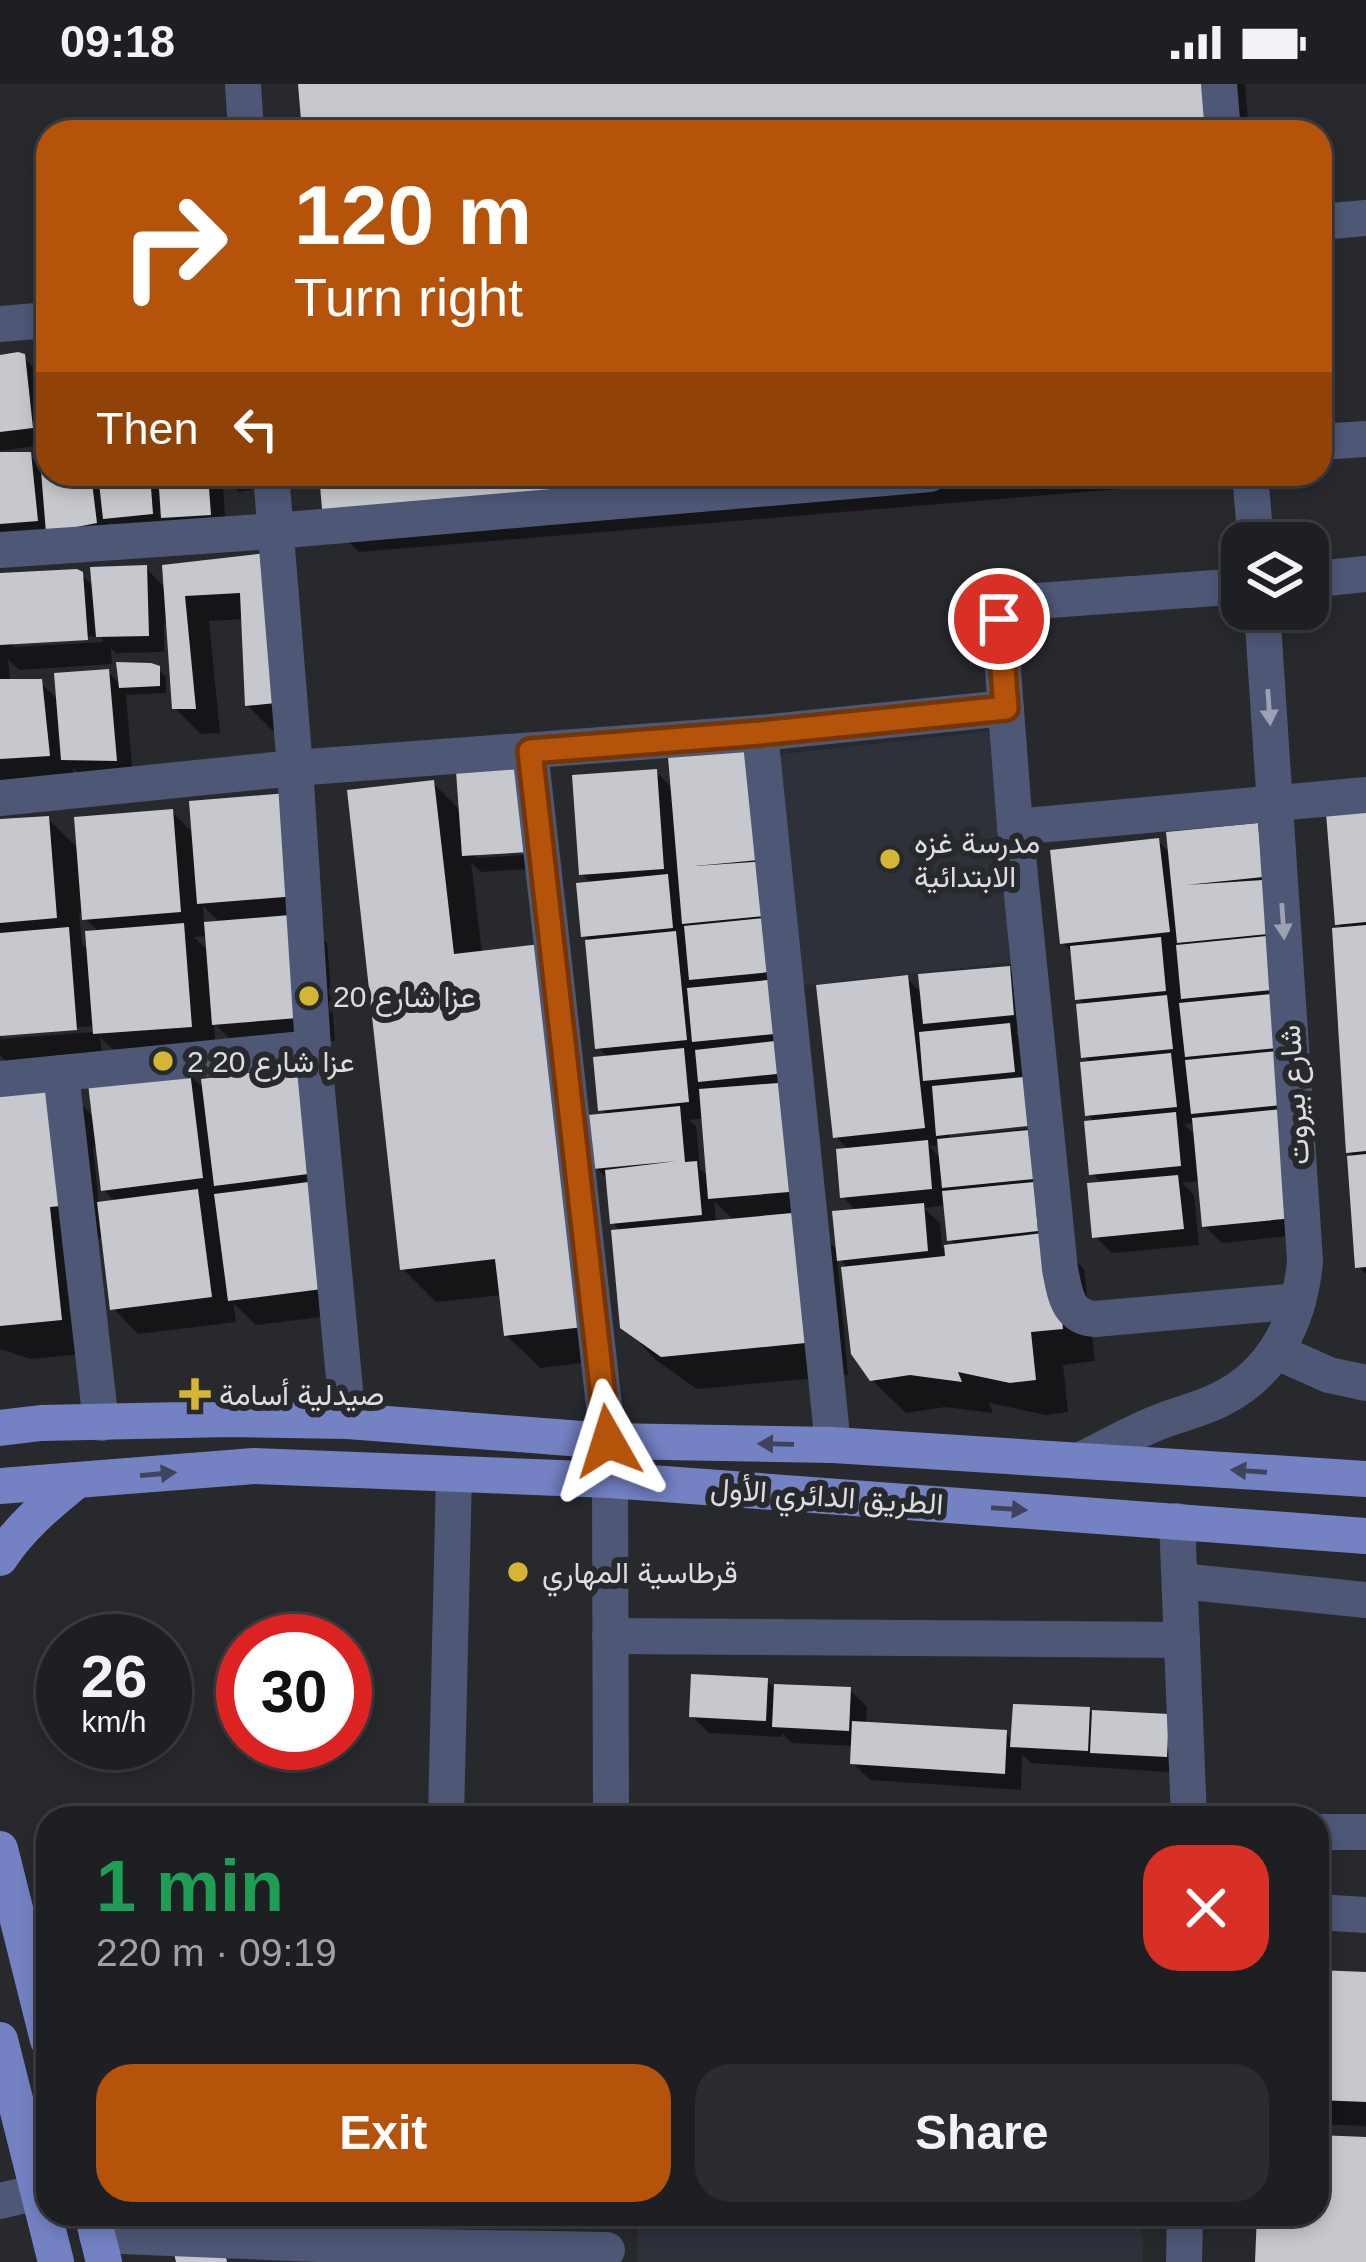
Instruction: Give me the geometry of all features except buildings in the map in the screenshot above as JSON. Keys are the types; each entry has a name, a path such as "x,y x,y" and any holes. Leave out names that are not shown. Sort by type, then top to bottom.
{"main road":[{"path":"0,1403 41,1423"},
{"name":"الطريق الدائري الأول","path":"0,1428 231,1419 348,1421 608,1441 833,1444 1366,1479"},
{"name":"الطريق الدائري الأول","path":"0,1486 254,1466 610,1480 1366,1536"},
{"path":"0,1558 39,1512 76,1480"},
{"path":"0,1849 36,1992"},
{"path":"0,2040 6,2086 36,2185"},
{"path":"47,2226 56,2262"}],"street":[{"path":"243,84 245,120"},
{"path":"1220,84 1222,120"},
{"path":"1332,221 1366,218"},
{"path":"0,324 36,321"},
{"path":"1332,441 1366,439"},
{"path":"272,486 313,1048 348,1421"},
{"path":"0,550 792,486"},
{"path":"1251,486 1254,522"},
{"path":"1329,578 1366,574"},
{"path":"1221,588 1010,603 1000,612 1015,827 1060,1269 1070,1308 1081,1318 1298,1301"},
{"name":"شارع بيروت","path":"1083,1459 1155,1423 1222,1399 1249,1381 1277,1352 1298,1301 1306,1261 1264,630"},
{"path":"0,798 295,767 760,733 1006,708"},
{"path":"760,733 833,1444"},
{"path":"530,751 608,1441"},
{"path":"1015,827 1366,795"},
{"path":"0,1079 313,1048"},
{"path":"61,1073 101,1423"},
{"path":"1277,1352 1329,1375 1366,1383"},
{"path":"446,1806 454,1474"},
{"path":"610,1480 610,1806"},
{"path":"1177,1521 1189,1806"},
{"path":"1180,1580 1366,1600"},
{"path":"610,1636 1182,1640"},
{"path":"1329,1832 1366,1832"},
{"path":"1329,1913 1366,1915"},
{"path":"0,2201 36,2192"},
{"path":"1184,2262 1185,2226"},
{"path":"98,2237 365,2246 607,2242"}],"shaded area":[{"name":"مدرسة غزه الابتدائية","path":"990,731 1015,962 791,987 765,756"},
{"path":"638,2226 1142,2226 1143,2262 638,2262"}],"place":[{"name":"مدرسة غزه الابتدائية","path":"890,859"},
{"name":"عزا شارع 20","path":"309,996"},
{"name":"عزا شارع 20 2","path":"163,1061"},
{"name":"صيدلية أسامة","path":"195,1394"},
{"name":"قرطاسية المهاري","path":"518,1572"}],"route":[{"path":"608,1441 530,751 1006,708 999,619"}]}
